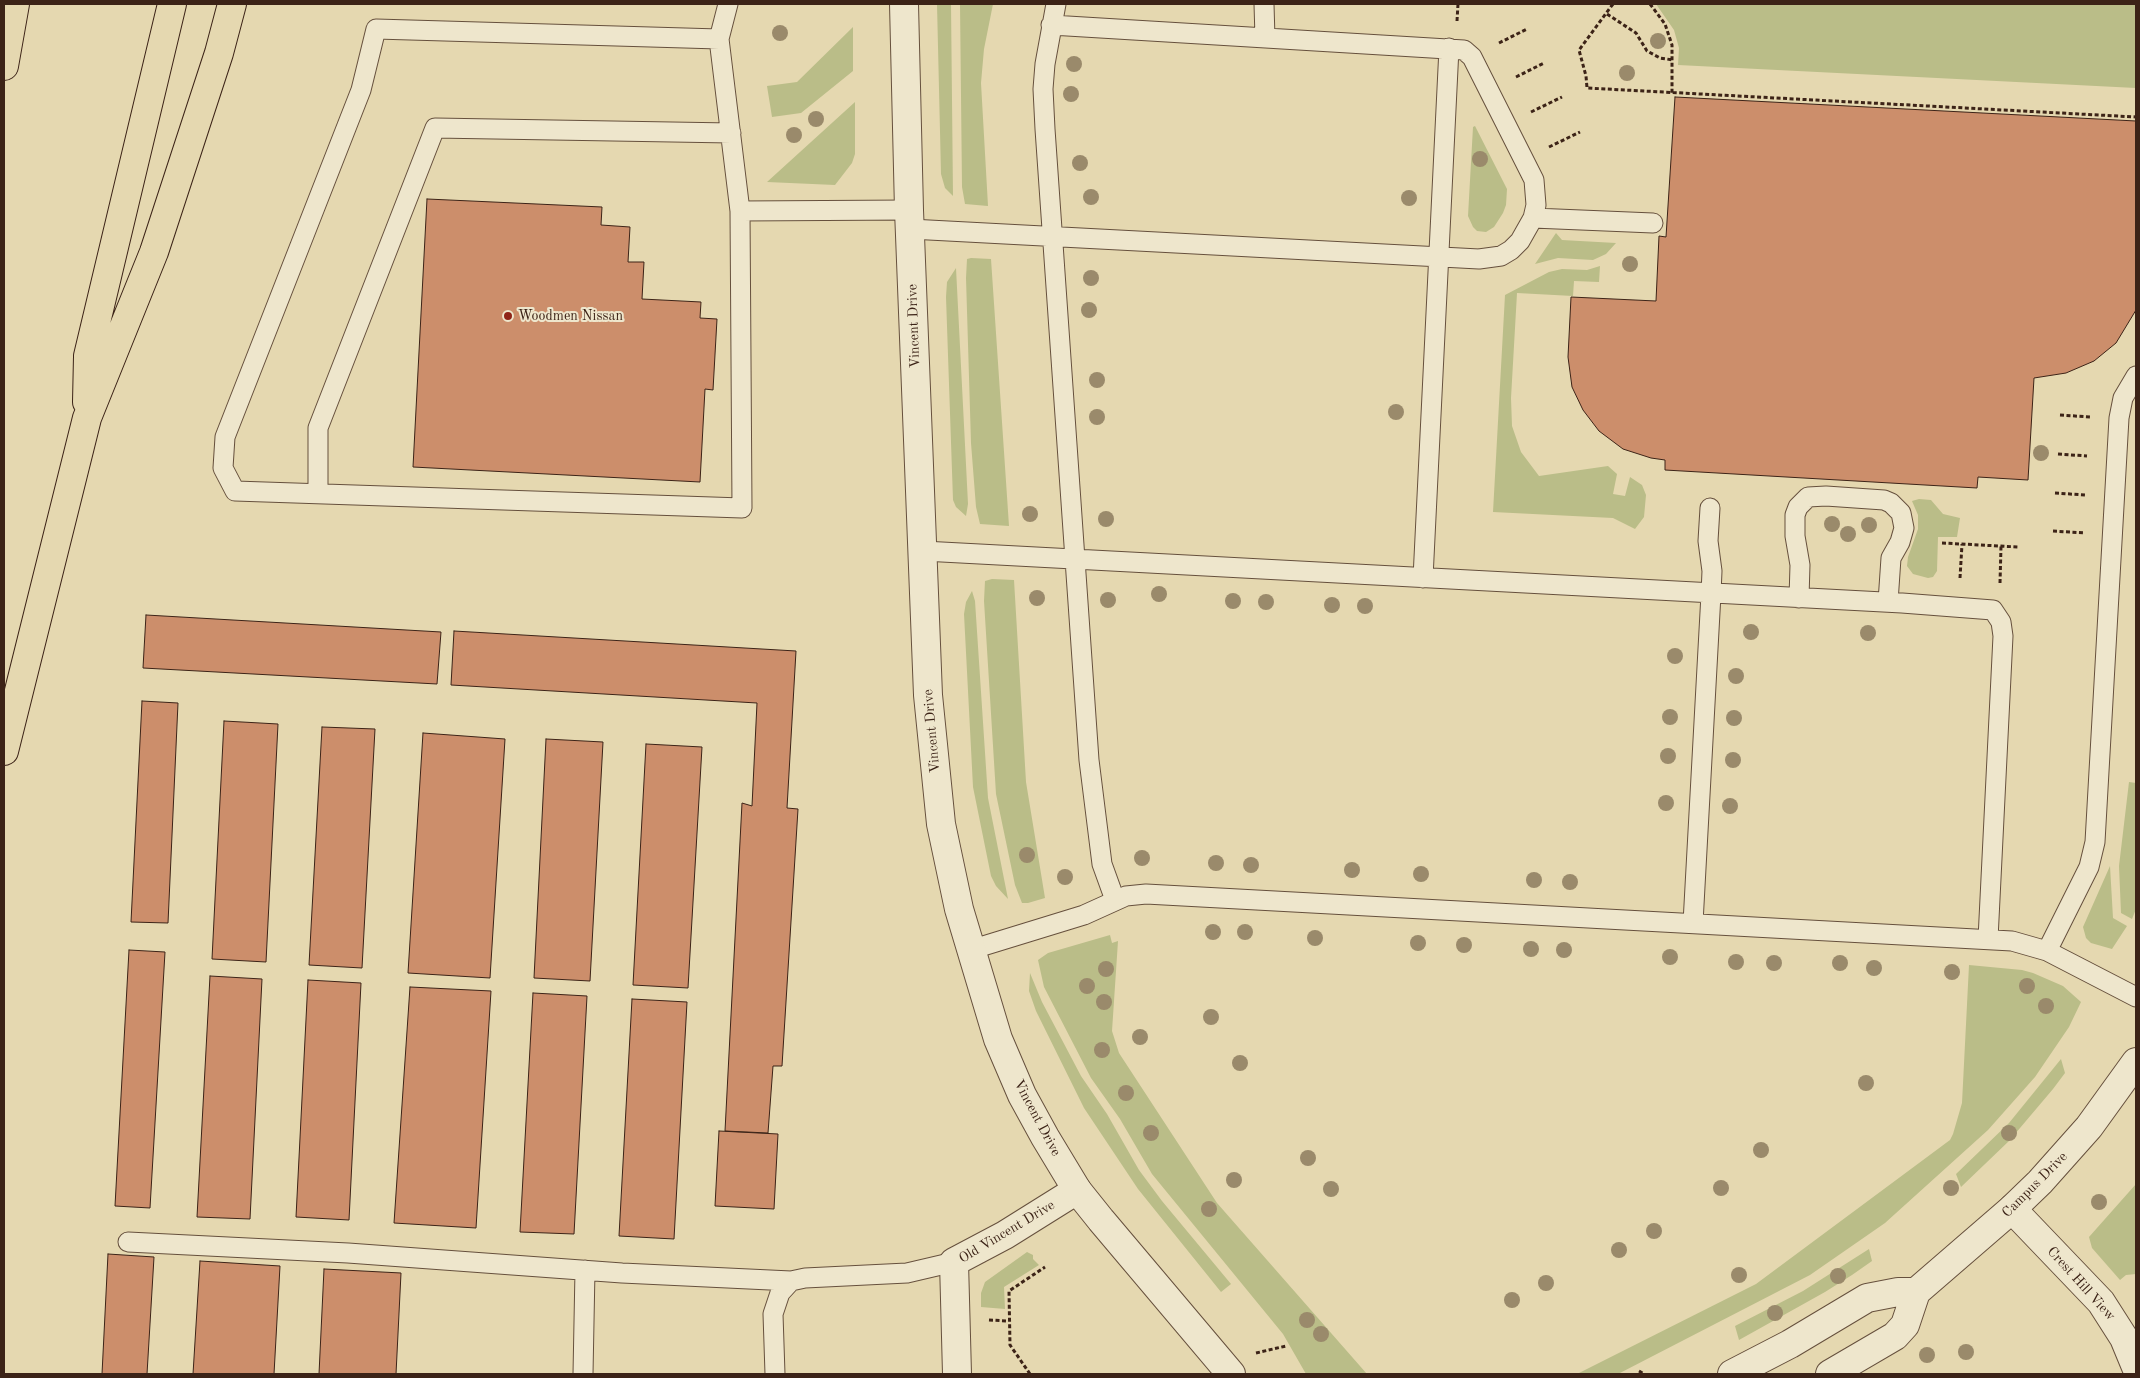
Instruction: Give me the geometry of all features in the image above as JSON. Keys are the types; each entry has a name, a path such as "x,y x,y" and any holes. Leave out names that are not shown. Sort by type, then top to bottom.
{"highway":[{"path":"4,66 14,4"},
{"path":"87,418 88,356 172,4"},
{"path":"4,751 87,418 154,252 219,53 232,4"}],"street":[{"name":"Vincent Drive","path":"904,4 909,220 928,695 935,779 950,868 970,950 998,1039 1022,1095 1077,1190 1231,1374"},
{"name":"Campus Drive","path":"1916,1292 2012,1209 2064,1156 2090,1127 2136,1062"},
{"name":"Old Vincent Drive","path":"957,1374 954,1262 1005,1234 1077,1190"},
{"name":"Crest Hill View","path":"2012,1209 2101,1302 2124,1338 2136,1367"},
{"path":"1732,1374 1790,1344 1867,1298 1898,1292 1916,1292 1905,1325 1895,1336 1830,1374"}],"lane":[{"path":"720,39 376,28 361,90 225,437 223,468 235,491 742,508 740,211 720,39 728,4"},
{"path":"1056,4 1043,89 1073,558 1093,804 1102,864 1115,900"},
{"path":"1264,4 1265,38"},
{"path":"740,211 909,220 1052,236 1479,259 1501,256 1512,250 1520,241 1533,218 1536,190 1529,169 1472,57 1464,50 1052,25"},
{"path":"1423,578 1449,48"},
{"path":"318,493 318,428 435,128 731,133"},
{"path":"1533,218 1653,223"},
{"path":"2048,951 2089,867 2095,842 2119,418 2123,398 2136,376"},
{"path":"1799,598 1800,565 1795,536 1795,514 1798,506 1808,497 1826,496 1884,500 1891,503 1901,513 1904,528 1900,542 1890,558 1888,602"},
{"path":"1693,923 1712,571 1708,541 1710,508"},
{"path":"923,551 1888,602 1993,610 2001,622 2004,636 1988,939"},
{"path":"970,950 1084,915 1126,896 1146,894 2012,941 2048,951 2136,997"},
{"path":"128,1242 348,1253 585,1270 791,1281 812,1277 906,1273 954,1262"},
{"path":"583,1374 585,1270"},
{"path":"775,1374 773,1314 780,1293 791,1281"}],"path":[{"path":"1614,4 1578,50 1586,76 1587,88 2136,117"},
{"path":"1650,4 1670,35 1673,60 1672,93"},
{"path":"1607,14 1636,33 1647,52 1660,58 1673,60"},
{"path":"1942,543 2018,547"},
{"path":"1959,607 1962,544"},
{"path":"1993,610 2000,582 2001,546"},
{"path":"1030,1374 1010,1345 1009,1291 1045,1267"},
{"path":"1639,1371 1644,1374"}],"green space":[{"path":"937,4 951,4 953,196 945,188 941,174"},
{"path":"960,4 993,4 984,49 981,83 988,206 965,204 962,187"},
{"path":"1656,4 2136,4 2136,88 1678,65 1679,48 1674,30"},
{"path":"853,27 853,71 801,113 772,117 767,86 797,82"},
{"path":"855,102 855,154 852,163 835,185 767,182"},
{"path":"1475,126 1507,189 1506,205 1503,213 1494,227 1486,232 1477,231 1468,216 1473,127"},
{"path":"1556,233 1562,240 1616,243 1606,254 1593,260 1558,258 1535,264"},
{"path":"967,259 991,259 1009,526 980,524 976,507 971,443 966,278"},
{"path":"1600,266 1599,282 1574,281 1573,296 1517,293 1511,398 1512,426 1521,452 1539,476 1608,466 1617,474 1613,494 1625,496 1630,477 1642,485 1646,495 1644,517 1635,529 1613,518 1493,512 1505,295 1549,272 1562,269 1587,270"},
{"path":"956,268 968,504 966,516 956,507 953,500 946,297 947,282"},
{"path":"1919,499 1931,500 1943,514 1960,518 1957,537 1938,537 1937,571 1933,577 1928,578 1913,574 1907,566 1908,557 1918,529 1918,515 1912,501"},
{"path":"992,579 1014,580 1026,782 1045,898 1028,903 1022,903 1015,885 996,794 984,601 985,581"},
{"path":"972,591 975,601 988,798 1008,899 996,886 991,876 973,787 964,614 966,602"},
{"path":"2129,782 2136,783 2136,909 2132,919 2121,913 2119,866"},
{"path":"2110,866 2113,918 2127,926 2112,949 2091,943 2086,938 2083,927"},
{"path":"1110,935 1112,943 1118,941 1112,1031 1119,1053 1217,1203 1367,1374 1306,1374 1283,1334 1152,1174 1120,1119 1091,1078 1044,987 1038,960 1048,953"},
{"path":"1969,965 2022,970 2033,973 2063,986 2081,1002 2069,1027 2035,1077 1988,1130 1885,1223 1810,1275 1618,1374 1577,1374 1756,1284 1950,1140 1962,1103"},
{"path":"1030,973 1042,1002 1081,1076 1107,1114 1139,1170 1162,1201 1231,1284 1221,1292 1138,1189 1084,1108 1036,1011 1029,991"},
{"path":"2061,1059 2065,1073 2053,1089 2009,1141 1961,1187 1956,1174 2009,1123"},
{"path":"2136,1184 2136,1274 2126,1275 2120,1280 2092,1248 2089,1237"},
{"path":"1869,1249 1872,1261 1852,1275 1739,1340 1735,1326 1803,1291"},
{"path":"1027,1252 1033,1255 1033,1259 1039,1265 1004,1287 1005,1309 981,1307 981,1293 985,1282"}],"building":[{"path":"1675,97 2136,121 2136,310 2116,343 2094,361 2066,373 2034,378 2028,480 1978,477 1977,488 1665,470 1665,460 1651,458 1623,449 1599,431 1583,410 1572,387 1568,357 1571,297 1656,301 1659,236 1666,237"},
{"path":"427,199 602,207 601,225 630,227 628,262 644,262 642,299 701,302 700,318 717,319 713,390 705,389 700,482 413,467"},
{"path":"146,615 441,632 437,684 143,668"},
{"path":"454,631 796,651 787,808 798,809 782,1066 773,1066 768,1133 725,1131 742,803 752,806 757,703 451,685"},
{"path":"142,701 178,703 168,923 131,922"},
{"path":"224,721 278,724 266,962 212,959"},
{"path":"322,727 375,729 362,968 309,965"},
{"path":"423,733 505,739 490,978 408,973"},
{"path":"546,739 603,742 590,981 534,978"},
{"path":"646,744 702,747 688,988 633,985"},
{"path":"129,950 165,952 150,1208 115,1206"},
{"path":"210,976 262,979 250,1219 197,1217"},
{"path":"308,980 361,983 349,1220 296,1217"},
{"path":"410,987 491,991 476,1228 394,1223"},
{"path":"533,993 587,996 574,1234 520,1232"},
{"path":"632,999 687,1002 674,1239 619,1236"},
{"path":"719,1131 778,1134 774,1209 715,1206"},
{"path":"108,1254 154,1257 147,1374 102,1374"},
{"path":"200,1261 280,1266 274,1374 193,1374"},
{"path":"324,1269 401,1273 396,1374 319,1374"}],"place":[{"name":"Woodmen Nissan","path":"508,316"}]}
